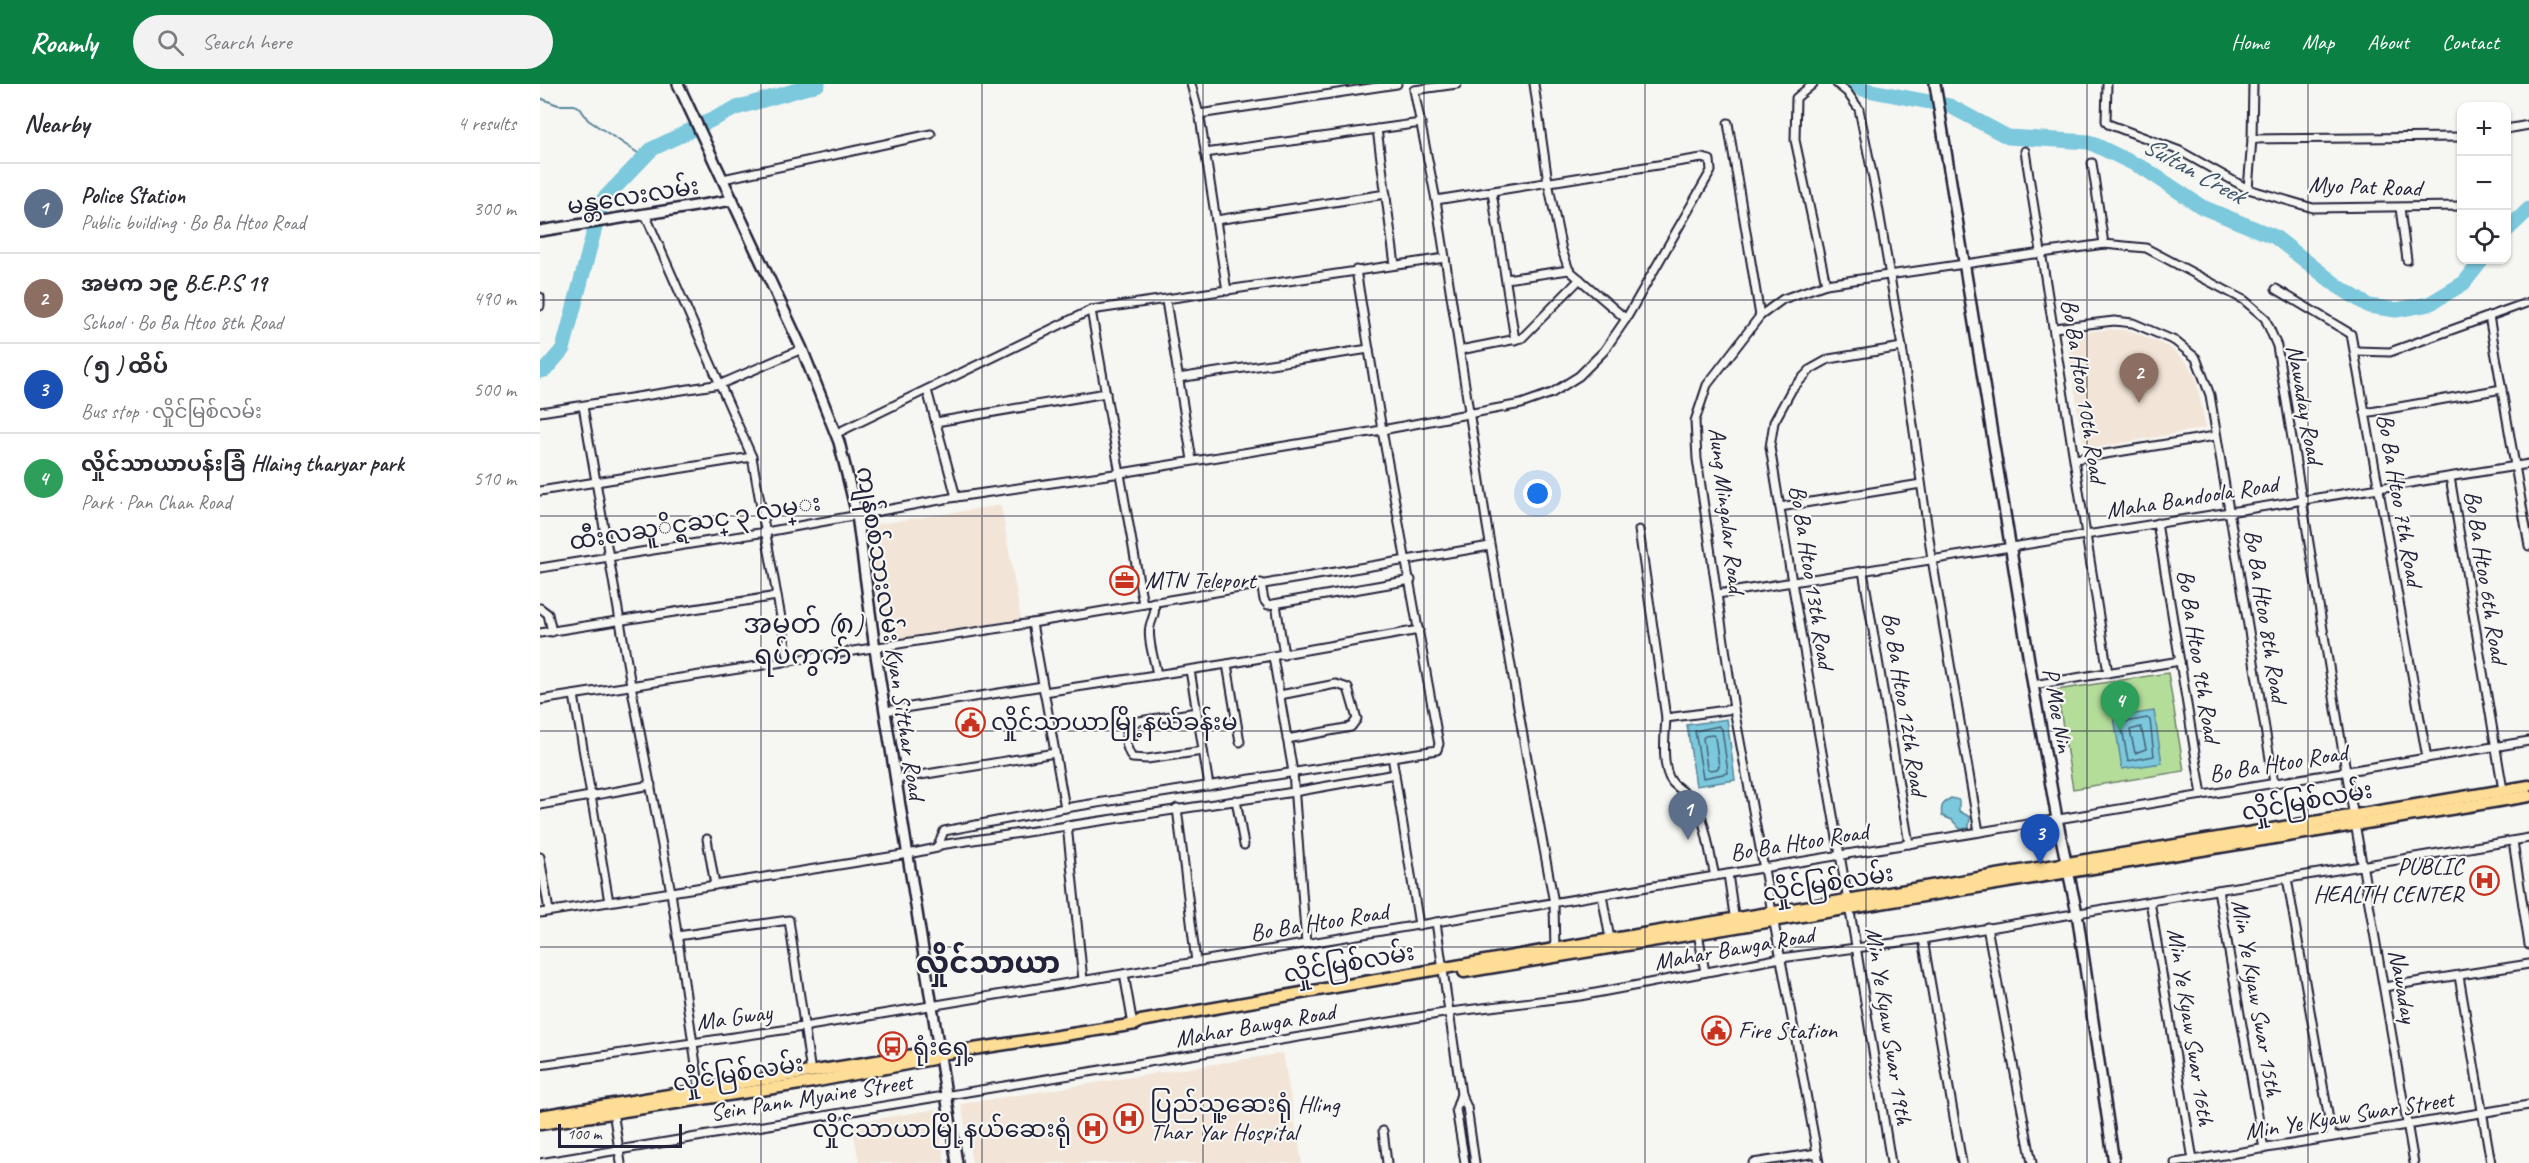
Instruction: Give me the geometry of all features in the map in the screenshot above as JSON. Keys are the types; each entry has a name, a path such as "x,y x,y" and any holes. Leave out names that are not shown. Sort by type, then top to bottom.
{"main road":[{"name":"လှိုင်မြစ်လမ်း","path":"2355,820 2529,786"},
{"name":"လှိုင်မြစ်လမ်း","path":"1555,953 1610,939 1736,923 1848,901 2355,820 2529,796"},
{"name":"လှိုင်မြစ်လမ်း","path":"540,1116 613,1109 701,1096 812,1077 932,1052 941,1054 1134,1025 1141,1027 1445,971 1698,933 1736,923"},
{"name":"လှိုင်မြစ်လမ်း","path":"540,1124 613,1109"}],"street":[{"name":"ကျန်စစ်သားလမ်း Kyan Sitthar Road","path":"678,84 802,349 835,434 857,515 885,711 957,1163"},
{"path":"1191,84 1199,114 1227,291"},
{"path":"1199,114 1397,84"},
{"path":"1457,84 1413,87 1436,200 1490,546 1554,903 1555,953"},
{"path":"1534,84 1548,183 1562,250 1569,270 1626,319"},
{"path":"1813,84 1796,98 1795,140 1826,284"},
{"path":"1837,84 1851,97 1861,113 1902,347 1932,559 1979,832"},
{"name":"Myo Pat Road","path":"2107,84 2106,121 2180,151 2248,189 2313,208 2457,206"},
{"path":"2248,189 2253,84"},
{"name":"P Moe Nin","path":"1936,87 2033,685 2057,819 2077,913 2114,1163"},
{"path":"1205,153 1421,123"},
{"path":"1728,123 1760,316"},
{"path":"2511,128 2529,125"},
{"path":"1377,129 1395,265"},
{"path":"723,179 932,134"},
{"path":"2252,139 2457,137"},
{"name":"Bo Ba Htoo 10th Road","path":"2025,151 2108,673"},
{"name":"ထီးလႀူိင္ရႀင္ ၃ လမ္း","path":"540,568 766,532 956,497 1121,473 1470,415 1521,404 1552,393 1579,376 1604,351 1626,319 1711,171 1710,160 1702,158 1548,183"},
{"path":"2092,163 2104,244"},
{"path":"1436,200 1548,183"},
{"path":"1492,192 1515,340"},
{"path":"1216,220 1386,194"},
{"name":"မန္တလေးလမ်း","path":"540,231 733,200"},
{"path":"2400,208 2407,260"},
{"path":"645,214 752,457 789,662"},
{"name":"Nawaday Road","path":"1965,264 2104,244 2146,248 2244,300 2265,318 2277,346 2355,820"},
{"path":"835,434 1091,310 1166,301 1445,258"},
{"name":"Aung Mingalar Road","path":"1819,1163 1734,709 1697,459 1695,422 1707,386 1760,316 1783,298 1826,284 1965,264"},
{"path":"940,845 944,831 1065,808 1437,750 1439,744 1382,430 1356,270"},
{"path":"1506,279 1569,270"},
{"path":"1460,350 1522,338 1549,307 1580,279"},
{"name":"Bo Ba Htoo 7th Road","path":"2276,289 2351,334 2427,758"},
{"path":"540,297 540,306"},
{"path":"1166,301 1192,460"},
{"path":"2355,351 2390,352 2529,302"},
{"path":"1091,310 1143,604"},
{"path":"2488,316 2529,546"},
{"name":"Bo Ba Htoo 8th Road","path":"2054,328 2114,321 2133,323 2175,341 2196,358 2210,395 2274,783"},
{"name":"Bo Ba Htoo 13th Road","path":"1848,901 1770,447 1774,422 1792,389 1819,363 1829,359 1902,347"},
{"path":"540,412 721,384 802,349"},
{"path":"1178,378 1369,349"},
{"path":"2365,413 2502,389"},
{"path":"927,390 956,497"},
{"path":"936,422 1106,393"},
{"path":"583,406 631,685 671,892 691,1042 701,1096"},
{"path":"2075,459 2215,435"},
{"path":"540,491 752,457"},
{"name":"Maha Bandoola Road","path":"1718,594 2529,464"},
{"name":"Bo Ba Htoo 6th Road","path":"2450,477 2503,790"},
{"path":"1780,507 1921,483"},
{"name":"Bo Ba Htoo 9th Road","path":"2157,523 2202,795"},
{"path":"1638,530 1666,718 1664,744 1667,772 1672,782 1698,807 1715,876"},
{"path":"540,700 1032,624 1261,584 1407,562 1490,546"},
{"name":"Bo Ba Htoo 12th Road","path":"1863,571 1909,844"},
{"path":"1261,584 1265,603 1276,604 1410,580"},
{"path":"540,633 777,596"},
{"path":"1154,602 1156,613 1150,626 1150,634 1157,675"},
{"path":"1276,604 1284,655"},
{"path":"540,608 548,614 552,632"},
{"path":"1032,624 1065,808"},
{"path":"885,711 1190,670 1419,630"},
{"path":"1273,657 1293,772 1306,944"},
{"path":"2033,685 2180,661"},
{"path":"1227,664 1240,742"},
{"path":"1190,670 1209,786"},
{"path":"1280,695 1336,684 1348,688 1357,719 1351,727 1287,739"},
{"path":"574,695 609,902"},
{"path":"1666,718 1734,709"},
{"path":"1197,712 1133,722 1125,735 1132,758 1147,759 1203,751"},
{"name":"Bo Ba Htoo Road","path":"933,1005 2529,741"},
{"path":"896,779 1055,753"},
{"path":"1392,756 1419,925"},
{"path":"540,913 908,854 937,848 940,845 1294,792 1395,774"},
{"path":"540,805 651,785"},
{"path":"1236,800 1244,845"},
{"path":"1177,808 1196,962"},
{"name":"Nawaday","path":"2355,820 2414,1163"},
{"path":"1067,825 1083,980"},
{"name":"Mahar Bawga Road","path":"947,1094 1450,1012 1580,996 1782,958 1856,946 1923,939 2362,864 2529,838"},
{"path":"707,839 715,885"},
{"path":"2513,841 2529,945"},
{"path":"540,857 549,911"},
{"path":"1728,874 1736,923"},
{"path":"2287,878 2332,1137"},
{"name":"Min Ye Kyaw Swar 15th","path":"2218,890 2264,1149"},
{"path":"1602,895 1610,939"},
{"name":"Min Ye Kyaw Swar 19th","path":"1848,901 1891,1163"},
{"name":"Min Ye Kyaw Swar 16th","path":"2150,901 2193,1160"},
{"path":"677,936 789,920 812,1077"},
{"path":"1436,922 1445,971 1461,1094 1467,1107 1475,1163"},
{"path":"1987,927 2032,1163"},
{"path":"1698,933 1705,972"},
{"path":"1923,939 1962,1163"},
{"path":"2384,987 2529,964"},
{"path":"1124,974 1134,1025"},
{"path":"2459,975 2491,1163"},
{"name":"Ma Gway","path":"540,1065 803,1027 933,1005"},
{"name":"Sein Pann Myaine Street","path":"540,1163 947,1094"},
{"path":"1461,1094 1456,1109 1465,1163"},
{"name":"Min Ye Kyaw Swar Street","path":"2175,1163 2529,1105"},
{"path":"613,1109 621,1163"},
{"path":"1383,1131 1387,1163"},
{"path":"1753,1163 1817,1153"}],"shaded area":[{"path":"2110,329 2131,331 2171,348 2187,363 2196,378 2206,428 2084,450 2066,335"},
{"path":"1001,505 1021,619 885,641 865,526"},
{"name":"ပြည်သူ့ဆေးရုံ Hling Thar Yar Hospital","path":"1283,1053 1302,1163 972,1163 961,1104"},
{"path":"936,1109 945,1163 859,1163 852,1123"}],"green space":[{"path":"2168,673 2184,771 2073,789 2057,690"}],"water":[{"path":"2154,711 2162,763 2122,769 2114,717"},
{"path":"1727,719 1735,780 1696,786 1687,725"},
{"path":"1951,798 1959,800 1959,811 1970,817 1969,828 1960,829 1952,820 1942,816 1943,805"}],"waterway":[{"name":"Sultan Creek","path":"540,371 545,370 563,349 602,201 652,149 736,108 818,84"},
{"name":"Sultan Creek","path":"1855,84 1862,89 1950,106 2008,137 2089,142 2145,169 2202,207 2275,237 2339,287 2369,306 2396,310 2429,304 2464,283 2479,264"},
{"path":"540,98 558,105 574,105 580,108 588,120 644,157"},
{"name":"Sultan Creek","path":"2511,226 2529,209"}],"place":[{"name":"အမက ၁၉ B.E.P.S 19","path":"2139,403"},
{"name":"MTN Teleport","path":"1124,580"},
{"name":"လှိုင်သာယာမြို့နယ်ခန်းမ","path":"970,722"},
{"name":"လှိုင်သာယာပန်းခြံ Hlaing tharyar park","path":"2120,731"},
{"name":"Police Station","path":"1688,840"},
{"name":"( ၅ ) ထိပ်","path":"2040,864"},
{"name":"PUBLIC HEALTH CENTER","path":"2484,880"},
{"name":"Fire Station","path":"1717,1030"},
{"name":"ရုံးရှေ့","path":"892,1047"},
{"name":"ပြည်သူ့ဆေးရုံ Hling Thar Yar Hospital","path":"1129,1118"},
{"name":"လှိုင်သာယာမြို့နယ်ဆေးရုံ","path":"1092,1129"}],"district":[{"name":"အမှတ် (၈) ရပ်ကွက်","path":"803,640"},
{"name":"လှိုင်သာယာ","path":"988,963"}]}
